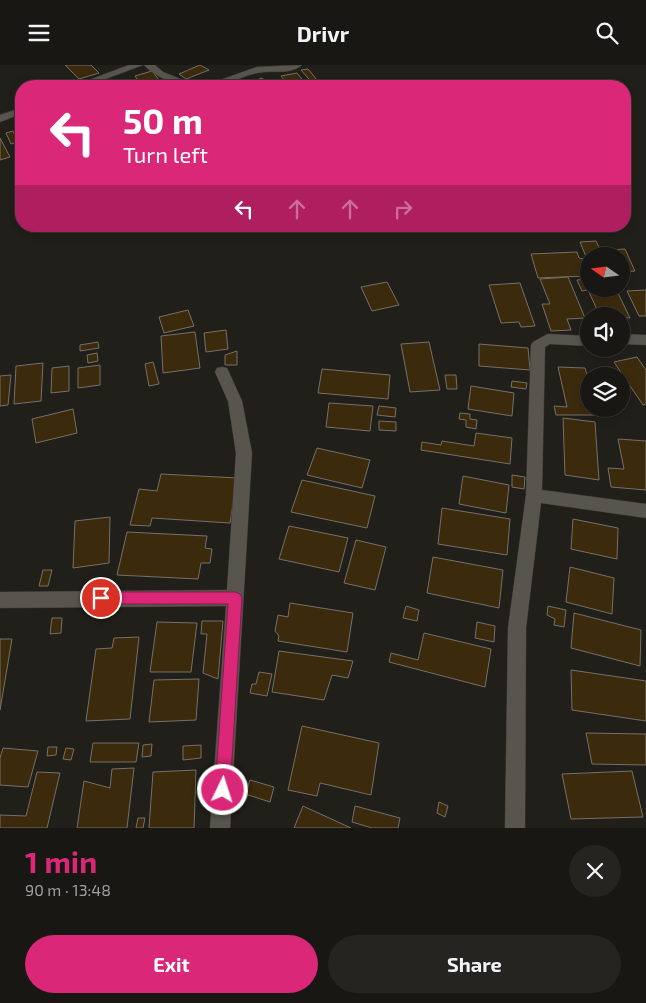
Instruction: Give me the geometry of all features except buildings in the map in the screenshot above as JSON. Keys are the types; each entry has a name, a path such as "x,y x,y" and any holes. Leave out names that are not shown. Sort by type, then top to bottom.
{"street":[{"path":"95,80 138,65"},
{"path":"149,65 160,74 176,80"},
{"path":"231,80 256,70 297,65"},
{"path":"0,119 15,113"},
{"path":"515,828 514,790 518,628 534,495 538,345 548,339 580,341"},
{"path":"630,339 646,340"},
{"path":"220,828 244,453 235,401 222,372"},
{"path":"534,495 646,511"},
{"path":"0,600 235,598"}],"route":[{"path":"101,598 235,598 223,790"}]}
